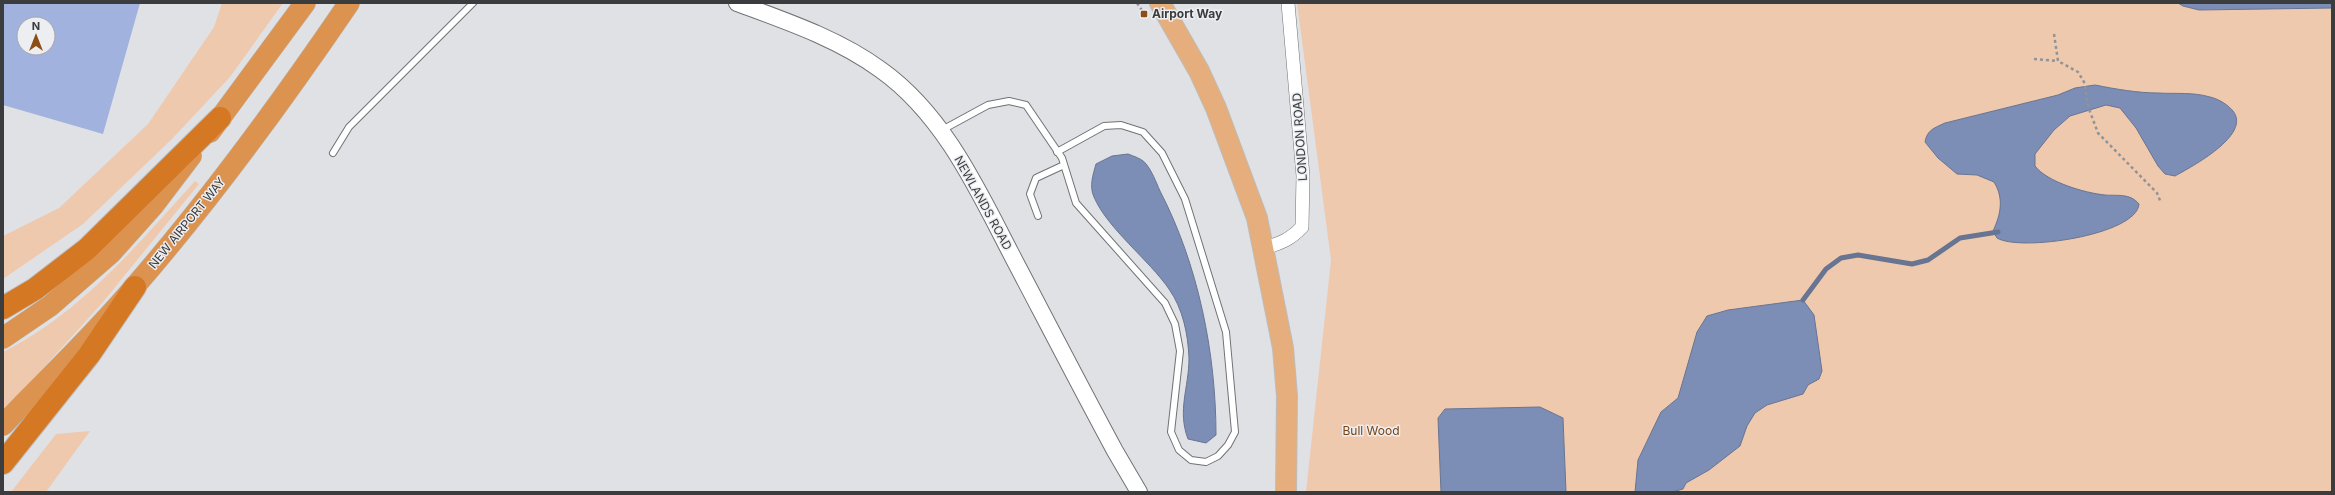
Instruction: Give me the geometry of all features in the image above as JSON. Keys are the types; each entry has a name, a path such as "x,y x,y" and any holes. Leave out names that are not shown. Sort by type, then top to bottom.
{"highway":[{"path":"3,338 50,306 111,252 153,206 305,3"},
{"name":"NEW AIRPORT WAY","path":"3,425 135,287 242,154 349,3"},
{"path":"3,308 35,289 87,249 220,118"},
{"path":"3,463 89,355 135,287"}],"main road":[{"path":"1160,3 1199,71 1216,108 1257,218 1283,348 1287,425 1286,492"}],"street":[{"name":"NEWLANDS ROAD","path":"737,3 850,50 881,70 912,95 942,130 982,199 1111,444 1139,492"},
{"name":"LONDON ROAD","path":"1263,248 1282,243 1293,236 1302,227 1303,176 1288,3"}],"lane":[{"path":"333,153 349,126 474,3"},
{"path":"942,130 988,105 1009,100 1026,105 1064,165 1076,203 1165,303 1175,324 1180,351 1171,432 1178,450 1191,460 1206,462 1218,456 1228,446 1235,432 1226,332 1185,199 1162,152 1143,132 1121,125 1104,126 1057,152"},
{"path":"1038,216 1030,194 1036,178 1064,165"}],"path":[{"path":"2054,34 2058,61"},
{"path":"2034,58 2058,61 2078,72 2081,77 2098,133 2157,193 2161,203"}],"green space":[{"path":"222,3 283,3 230,77 172,139 83,224 3,279 3,236 59,208 148,124 214,27"},
{"name":"Bull Wood","path":"1297,3 2332,3 2332,492 1306,492 1331,260"},
{"path":"195,181 199,184 103,302 3,413 3,352 58,318 107,276 130,253"},
{"path":"90,431 46,492 11,492 56,434"}],"water":[{"path":"2178,3 2332,3 2332,8 2199,10 2183,6"},
{"path":"2095,85 2135,92 2204,95 2223,102 2233,111 2237,120 2234,130 2227,140 2205,158 2175,176 2165,174 2158,166 2136,128 2120,108 2106,105 2070,116 2054,130 2035,154 2035,166 2048,177 2067,186 2097,194 2132,198 2139,204 2133,215 2119,224 2099,232 2076,238 2052,242 2029,243 2010,242 1997,238 1993,231 1998,218 2000,200 1994,182 1977,175 1957,174 1938,158 1925,142 1927,135 1934,128 1945,123 2058,95 2075,88"},
{"path":"1128,154 1145,162 1152,173 1185,248 1194,279 1202,310 1213,373 1216,435 1206,443 1188,439 1185,428 1183,409 1189,369 1189,358 1186,331 1178,305 1161,278 1108,220 1094,197 1092,180 1096,164 1112,156"},
{"path":"1803,300 1814,315 1822,371 1819,379 1808,385 1803,394 1767,405 1755,413 1747,426 1740,446 1709,470 1686,483 1683,489 1672,492 1635,492 1638,460 1661,412 1678,398 1697,332 1707,316 1728,310"},
{"path":"1540,407 1563,418 1566,492 1441,492 1438,418 1445,409"}],"building":[{"path":"3,3 140,3 103,134 3,105"}],"waterway":[{"path":"1803,300 1826,269 1841,258 1858,255 1912,264 1928,260 1960,238 1998,232"}],"place":[{"name":"Airport Way","path":"1144,14"}]}
